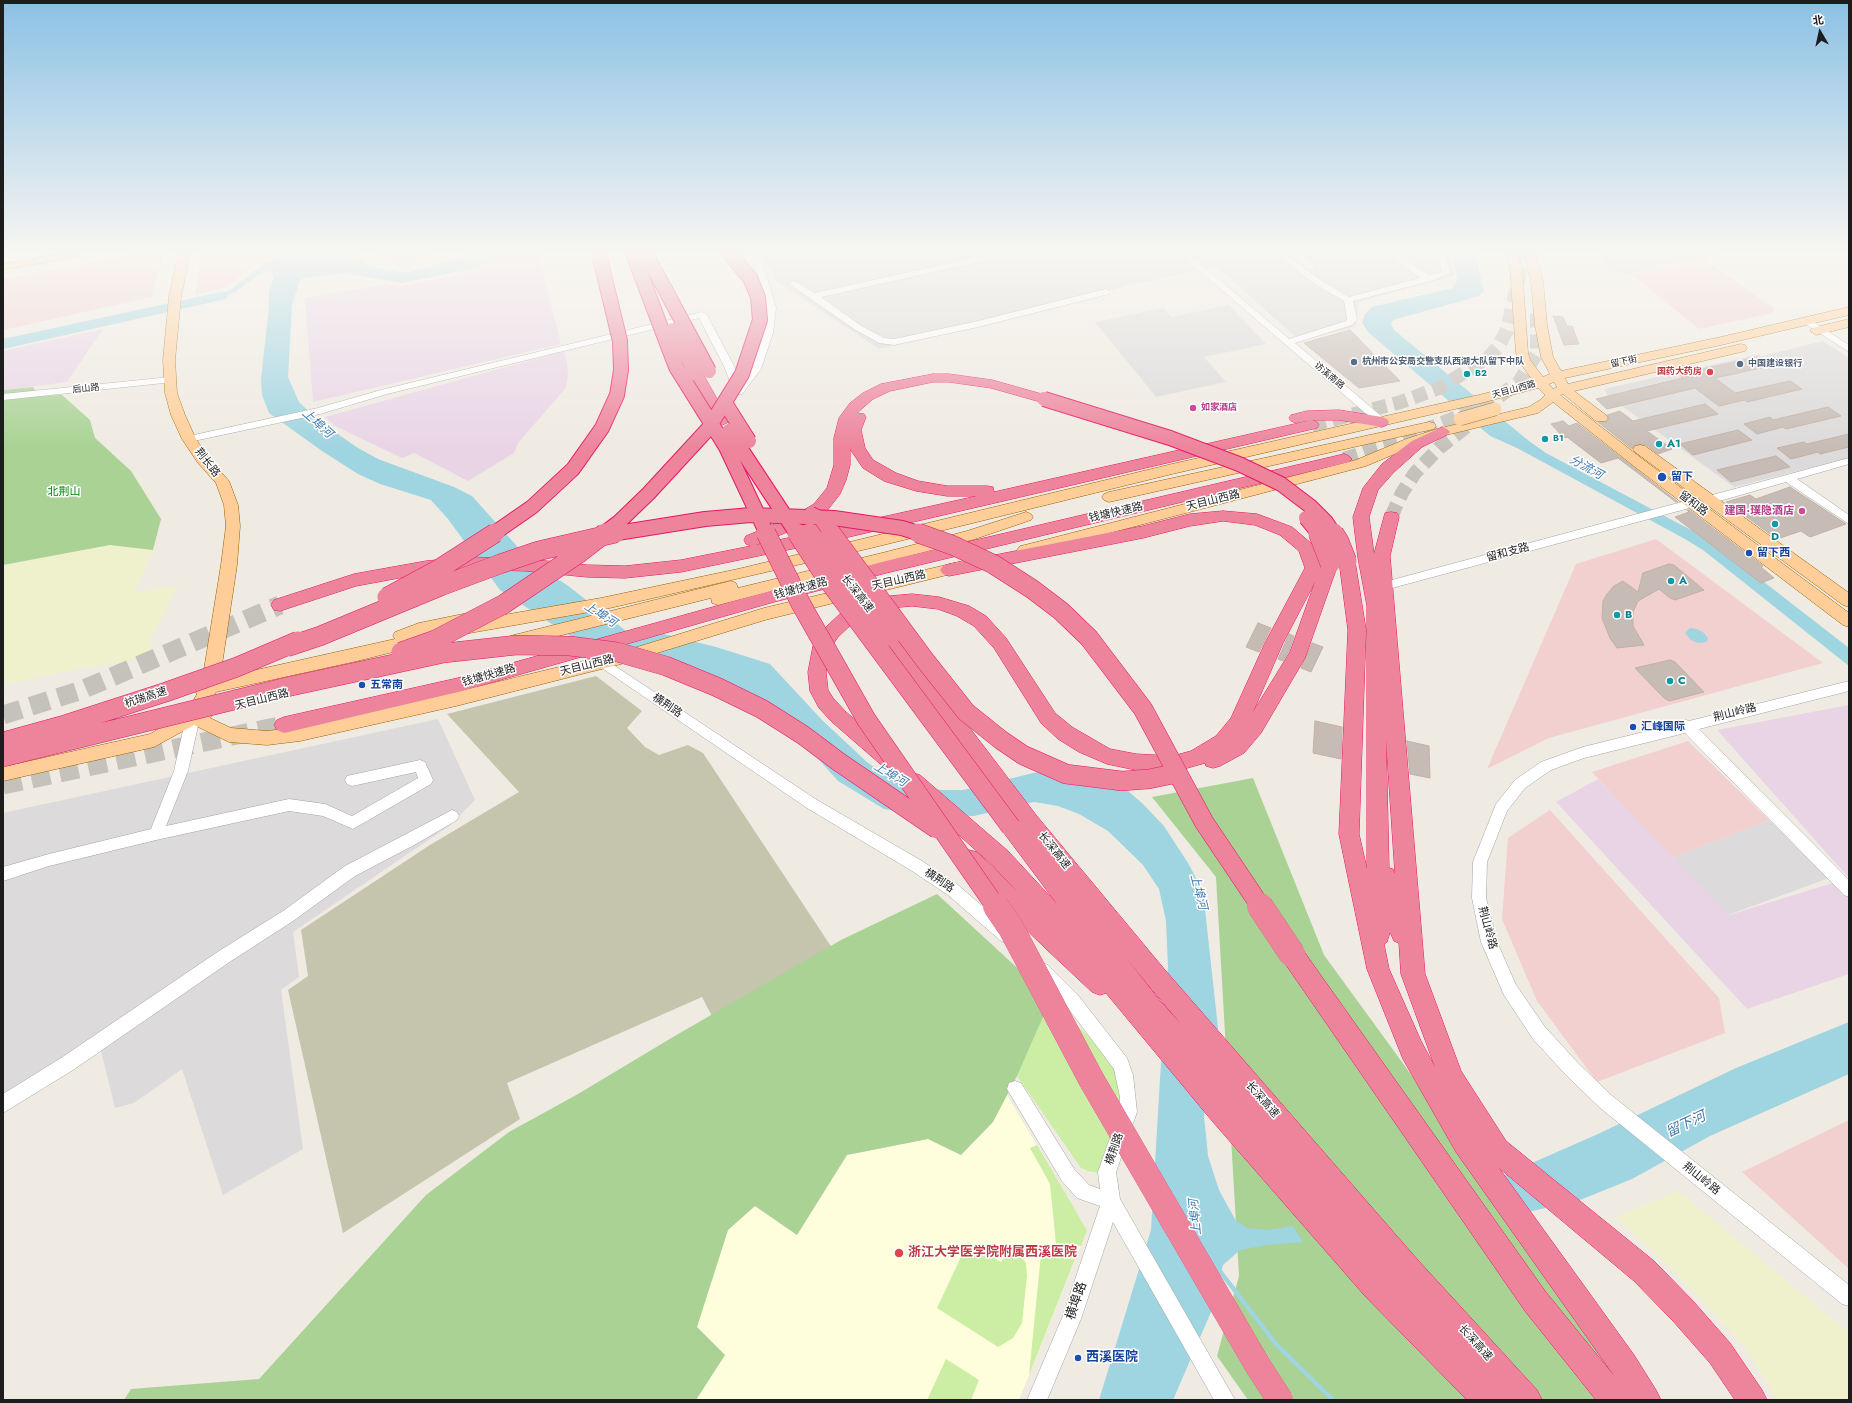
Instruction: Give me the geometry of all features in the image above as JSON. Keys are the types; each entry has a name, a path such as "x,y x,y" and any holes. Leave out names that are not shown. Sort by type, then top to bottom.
{"highway":[{"path":"287,647 439,569 491,536 532,507 573,469 602,428 617,395 621,370 620,341 615,319"},
{"path":"658,319 676,367 726,447 742,484 801,604 858,706 870,726 1011,928 1091,1079 1258,1366 1280,1400"},
{"name":"长深高速","path":"671,319 724,413 829,582 1020,824 1157,978 1406,1268 1527,1400"},
{"name":"长深高速","path":"677,319 702,373"},
{"path":"286,687 382,660 435,640 504,604 578,554 619,522 649,493 708,429 742,374 752,348 760,319"},
{"path":"550,567 632,563 735,546 798,521 820,508 834,490 842,465 842,438 846,418 855,406 868,396 886,387 933,378 949,378 992,384 1205,459 1262,483 1281,495 1301,512 1339,562 1357,630 1349,834 1379,972 1412,1050 1465,1144 1620,1359 1646,1400"},
{"path":"1042,402 983,388 946,384 919,385 902,388 870,403 860,415 853,430 857,449 868,464 890,477 916,486 947,491 984,492 1080,478"},
{"name":"长深高速","path":"724,413 788,504 913,666 1151,1019"},
{"path":"947,491 999,486 1308,416 1339,415 1382,422"},
{"path":"280,605 354,580 383,573 426,567 468,563 526,565 587,571 625,572 681,566 833,535 1312,425"},
{"path":"1379,972 1376,753 1376,606 1366,558 1361,517 1371,488 1388,468 1417,444 1442,432"},
{"name":"钱塘快速路","path":"284,725 458,685 573,652 652,632 774,596 890,566 1344,459"},
{"path":"788,504 820,518 924,659 966,712 1023,756 1066,774 1122,781 1149,780 1203,766 1237,747 1254,727 1299,653 1339,562"},
{"path":"287,647 320,636 441,586 538,551 626,531 705,519 751,515 834,518 902,528 952,545 993,564 1032,589 1061,611 1090,638 1143,708 1204,822 1292,954 1535,1301 1615,1400"},
{"path":"948,570 1095,540 1143,532 1190,520 1223,516 1257,520 1286,531 1306,548 1314,568 1274,643 1239,722 1223,742 1196,758 1173,764 1136,762 1107,756 1086,746 1065,733 1048,718 1000,643 980,621 963,611 939,603 912,600 884,604 870,607 849,616 832,632 822,646 817,672 820,691 826,703 839,716 1000,858 1151,1019 1226,1104 1375,1286 1486,1400"},
{"path":"1391,517 1382,556 1413,974"},
{"path":"286,687 444,653 517,645 570,646 617,652 666,666 717,687 762,709 803,734 839,762 938,829 1052,940 1151,1019"},
{"name":"杭瑞高速","path":"3,742 61,726 166,692 237,667 287,647"},
{"name":"杭瑞高速","path":"3,757 286,687"},
{"path":"1378,852 1413,974 1452,1079 1498,1150 1644,1271 1683,1311 1720,1353 1752,1400"},
{"name":"长深高速","path":"1226,1104 1502,1400"}],"main road":[{"name":"荆长路","path":"173,319 169,360 170,380 178,415 189,439 203,460 222,481 231,505 233,526 229,565 210,687 193,717"},
{"name":"留和路","path":"1520,319 1522,353 1524,360 1540,383 1558,392 1645,453 1849,601"},
{"path":"1541,319 1547,357 1556,376 1558,392"},
{"name":"留下街","path":"1540,383 1556,376 1813,319"},
{"name":"留下街","path":"1558,392 1849,324"},
{"name":"天目山西路","path":"3,734 357,655 461,628 597,600 930,520 1113,484 1172,468 1481,399 1540,383"},
{"name":"留和路","path":"1558,392 1693,504 1849,621"},
{"name":"天目山西路","path":"3,774 154,740 193,717 322,685 565,630 618,620 886,557 1026,517 1267,461 1464,422 1501,413 1533,410 1545,403 1558,392"},
{"name":"天目山西路","path":"193,717 229,735 267,738 338,725 602,663 764,614 948,570 1361,463 1464,422"}],"street":[{"path":"189,439 320,411 384,392 684,319"},
{"path":"704,319 729,366 739,392 756,369 768,333 770,319"},
{"path":"847,319 882,341 894,342 996,319"},
{"name":"访溪南路","path":"1261,319 1382,422"},
{"path":"1288,342 1349,323 1352,319"},
{"path":"1807,321 1849,349"},
{"name":"后山路","path":"3,397 170,380"},
{"path":"1709,500 1849,461"},
{"path":"1788,478 1849,520"},
{"name":"留和支路","path":"1392,584 1693,504"},
{"name":"横荆路","path":"602,663 812,804 917,866 954,890 1016,944 1071,999 1121,1064 1125,1075 1128,1097 1128,1112 1107,1172 1111,1201 1225,1400"},
{"name":"荆山岭路","path":"1849,686 1686,725 1583,752 1546,766 1520,784 1501,808 1480,862 1479,898 1489,942 1510,990 1539,1033 1572,1069 1606,1101 1699,1178 1849,1297"},
{"path":"156,834 181,771 193,717"},
{"path":"1686,725 1849,890"},
{"path":"3,874 49,860 156,834 290,805 325,810 353,823 426,780 420,766 352,780"},
{"path":"3,1104 68,1064 225,956 288,916 350,871 411,840 452,816"},
{"path":"1015,1089 1068,1175 1083,1192 1111,1201"},
{"name":"横埠路","path":"1037,1400 1071,1319 1111,1201"}],"shaded area":[{"path":"3,319 51,319 3,330"},
{"path":"307,319 555,319 561,344 313,402"},
{"path":"834,319 1003,319 879,349"},
{"path":"1107,319 1243,319 1266,344 1204,357 1226,382 1156,397 1095,322"},
{"path":"1276,319 1356,319 1355,327 1300,341"},
{"path":"1687,319 1742,319 1699,329"},
{"path":"103,329 67,382 3,390 3,351"},
{"path":"1823,341 1849,358 1849,458 1734,487 1608,396 1604,389 1759,354 1762,356"},
{"path":"564,351 568,375 565,389 518,443 514,453 468,481 414,453 402,458 335,426 325,417"},
{"name":"汇峰国际","path":"1656,539 1823,663 1549,738 1487,769 1576,564"},
{"path":"110,545 153,550 134,592 178,586 152,635 150,651 126,662 82,668 3,685 3,565"},
{"path":"596,676 642,711 627,728 645,747 659,755 688,745 703,753 840,960 715,1022 702,997 507,1083 520,1119 343,1233 288,990 308,976 301,930 430,845 519,792 447,714"},
{"path":"1849,705 1849,878 1717,730"},
{"path":"438,719 475,800 449,826 293,932 299,977 281,990 303,1149 223,1195 182,1069 134,1103 115,1108 101,1051 3,1112 3,813"},
{"path":"1688,741 1769,820 1671,858 1592,772"},
{"path":"1598,779 1729,915 1849,878 1849,974 1747,1009 1556,802"},
{"path":"1550,810 1719,998 1725,1033 1597,1082 1537,1001 1502,919 1508,838"},
{"path":"1769,820 1829,878 1728,915 1671,858"},
{"name":"浙江大学医学院附属西溪医院","path":"1007,1095 1087,1230 1019,1400 696,1400 725,1355 697,1327 728,1230 755,1206 797,1235 847,1155 928,1139 961,1155 993,1122"},
{"path":"1849,1120 1849,1269 1742,1172"},
{"path":"1678,1191 1849,1333 1849,1400 1777,1400 1747,1349 1677,1274 1616,1217"}],"green space":[{"name":"北荆山","path":"33,387 38,396 62,395 90,420 95,438 131,471 161,519 153,550 110,545 3,565 3,390"},
{"path":"1253,778 1324,955 1648,1400 1248,1400 1217,1356 1239,1276 1216,877 1152,797"},
{"path":"937,894 1051,999 1017,1076 993,1122 961,1155 928,1139 847,1155 797,1235 755,1206 728,1230 697,1327 725,1355 696,1400 124,1400 131,1389 259,1379 426,1195 509,1132 578,1094 841,940"},
{"path":"1051,999 1106,1054 1116,1072 1122,1091 1121,1115 1099,1173 1081,1168 1017,1076"},
{"path":"1037,1145 1087,1230 1081,1246 1056,1244 1050,1184 1030,1148"},
{"path":"968,1242 1001,1262 1010,1249 1019,1254 1026,1263 1027,1276 1022,1323 1013,1338 998,1347 937,1308"},
{"path":"1041,1254 1075,1259 1029,1375"},
{"path":"946,1359 979,1380 971,1400 927,1400"}],"water":[{"name":"上埠河","path":"268,319 291,319 288,377 299,402 319,421 358,448 378,459 454,487 472,496 532,563 567,585 626,631 660,633 716,647 770,664 823,721 867,762 888,777 905,786 942,790 963,790 1058,767 1114,779 1142,803 1164,826 1188,863 1203,891 1218,1028 1204,1116 1208,1156 1219,1190 1236,1221 1248,1228 1268,1230 1293,1226 1303,1242 1268,1245 1240,1250 1223,1265 1211,1312 1173,1400 1099,1400 1151,1230 1168,967 1166,921 1159,889 1143,865 1108,831 1079,814 1058,806 1034,802 974,816 924,815 884,809 838,781 806,745 688,677 576,640 500,590 448,519 431,500 380,484 358,474 322,451 269,413 262,395 261,379"},
{"path":"1363,319 1395,319 1391,324 1394,330 1529,441 1546,453 1706,538 1849,648 1849,666 1703,550 1517,448 1490,436 1369,333 1362,323"},
{"path":"1690,628 1697,629 1704,633 1708,638 1707,642 1698,643 1691,640 1685,633"},
{"name":"留下河","path":"1849,1022 1849,1074 1710,1136 1632,1179 1580,1200 1528,1212 1500,1177 1598,1134 1736,1068"}],"building":[{"path":"1554,319 1564,319 1567,326 1572,326 1579,344 1564,345"},
{"name":"杭州市公安局交警支队西湖大队留下中队","path":"1350,330 1400,381 1359,388 1304,343"},
{"path":"1757,357 1770,366 1715,378 1735,393 1790,381 1802,389 1747,402 1745,400 1719,406 1695,388 1607,409 1596,399 1683,378 1679,374"},
{"path":"1705,404 1718,414 1647,431 1672,449 1658,454 1646,445 1635,445 1632,449 1598,422 1606,422 1609,419 1607,415 1620,411 1633,421"},
{"path":"1828,407 1841,416 1786,429 1783,427 1757,434 1744,424 1770,417 1773,420"},
{"path":"1563,421 1569,426 1577,423 1678,502 1618,458 1601,463 1567,437 1564,438 1551,424"},
{"path":"1738,430 1752,440 1693,455 1680,444"},
{"path":"1849,434 1849,447 1820,454 1818,452 1791,459 1777,448 1804,442 1807,444"},
{"path":"1776,456 1790,467 1731,482 1717,470"},
{"name":"建国·璞隐酒店","path":"1790,487 1846,524 1810,537 1801,531 1777,539 1726,502 1750,495 1756,499"},
{"path":"1687,510 1763,566 1761,567 1774,578 1761,583 1675,517 1689,512"},
{"path":"1669,564 1674,565 1704,590 1675,600 1659,589 1638,601 1633,612 1633,626 1644,645 1617,648 1610,638 1602,618 1603,601 1607,594 1614,586 1623,581 1638,592 1643,573"},
{"path":"1258,623 1271,628 1259,652 1246,647"},
{"path":"1289,634 1294,636 1289,651 1283,661 1278,659"},
{"path":"1312,643 1323,647 1311,672 1301,668"},
{"name":"C","path":"1670,660 1675,662 1704,692 1669,701 1664,698 1635,668"},
{"path":"1315,721 1342,727 1341,759 1313,753"},
{"path":"1407,741 1429,746 1430,778 1410,774"}],"waterway":[{"path":"3,344 114,319"},
{"path":"1219,1270 1276,1344 1333,1400"}],"tunnel":[{"path":"1312,425 1401,402 1439,388 1488,358 1498,347 1507,330 1509,319"},
{"path":"1344,459 1399,441 1490,403 1519,382 1537,353 1537,319"},
{"path":"1391,517 1402,493 1415,473 1439,448 1480,416"},
{"path":"3,715 79,691 280,605"},
{"path":"3,785 284,725"}],"place":[{"name":"杭州市公安局交警支队西湖大队留下中队","path":"1354,362"},
{"name":"中国建设银行","path":"1740,364"},
{"name":"国药大药房","path":"1710,372"},
{"name":"B2","path":"1467,374"},
{"name":"如家酒店","path":"1193,408"},
{"name":"B1","path":"1545,439"},
{"name":"A1","path":"1659,444"},
{"name":"留下","path":"1662,477"},
{"name":"建国·璞隐酒店","path":"1802,511"},
{"name":"D","path":"1775,524"},
{"name":"留下西","path":"1749,553"},
{"name":"A","path":"1671,581"},
{"name":"B","path":"1617,615"},
{"name":"C","path":"1670,681"},
{"name":"五常南","path":"362,685"},
{"name":"汇峰国际","path":"1633,727"},
{"name":"浙江大学医学院附属西溪医院","path":"899,1253"},
{"name":"西溪医院","path":"1078,1358"}],"water label":[{"name":"分流河","path":"1586,468"}]}
